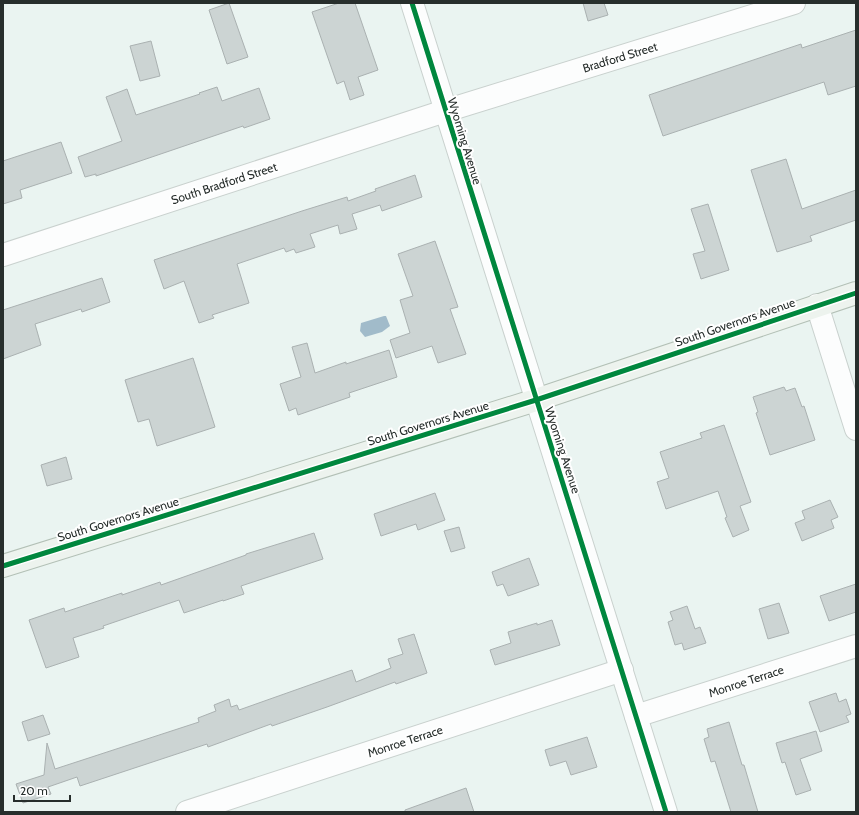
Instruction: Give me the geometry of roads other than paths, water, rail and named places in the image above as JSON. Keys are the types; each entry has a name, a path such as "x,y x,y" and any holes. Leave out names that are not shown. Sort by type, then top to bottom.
{"main road":[{"name":"South Governors Avenue","path":"3,566 536,400 856,292"}],"street":[{"name":"Wyoming Avenue","path":"412,3 666,812"},
{"name":"Bradford Street","path":"445,111 794,3"},
{"name":"South Bradford Street","path":"3,255 445,111"},
{"path":"817,305 856,429"},
{"name":"Monroe Terrace","path":"636,716 856,646"},
{"name":"Monroe Terrace","path":"187,812 622,670"}],"water":[{"path":"386,316 390,326 382,332 365,337 360,331 361,323"}]}
